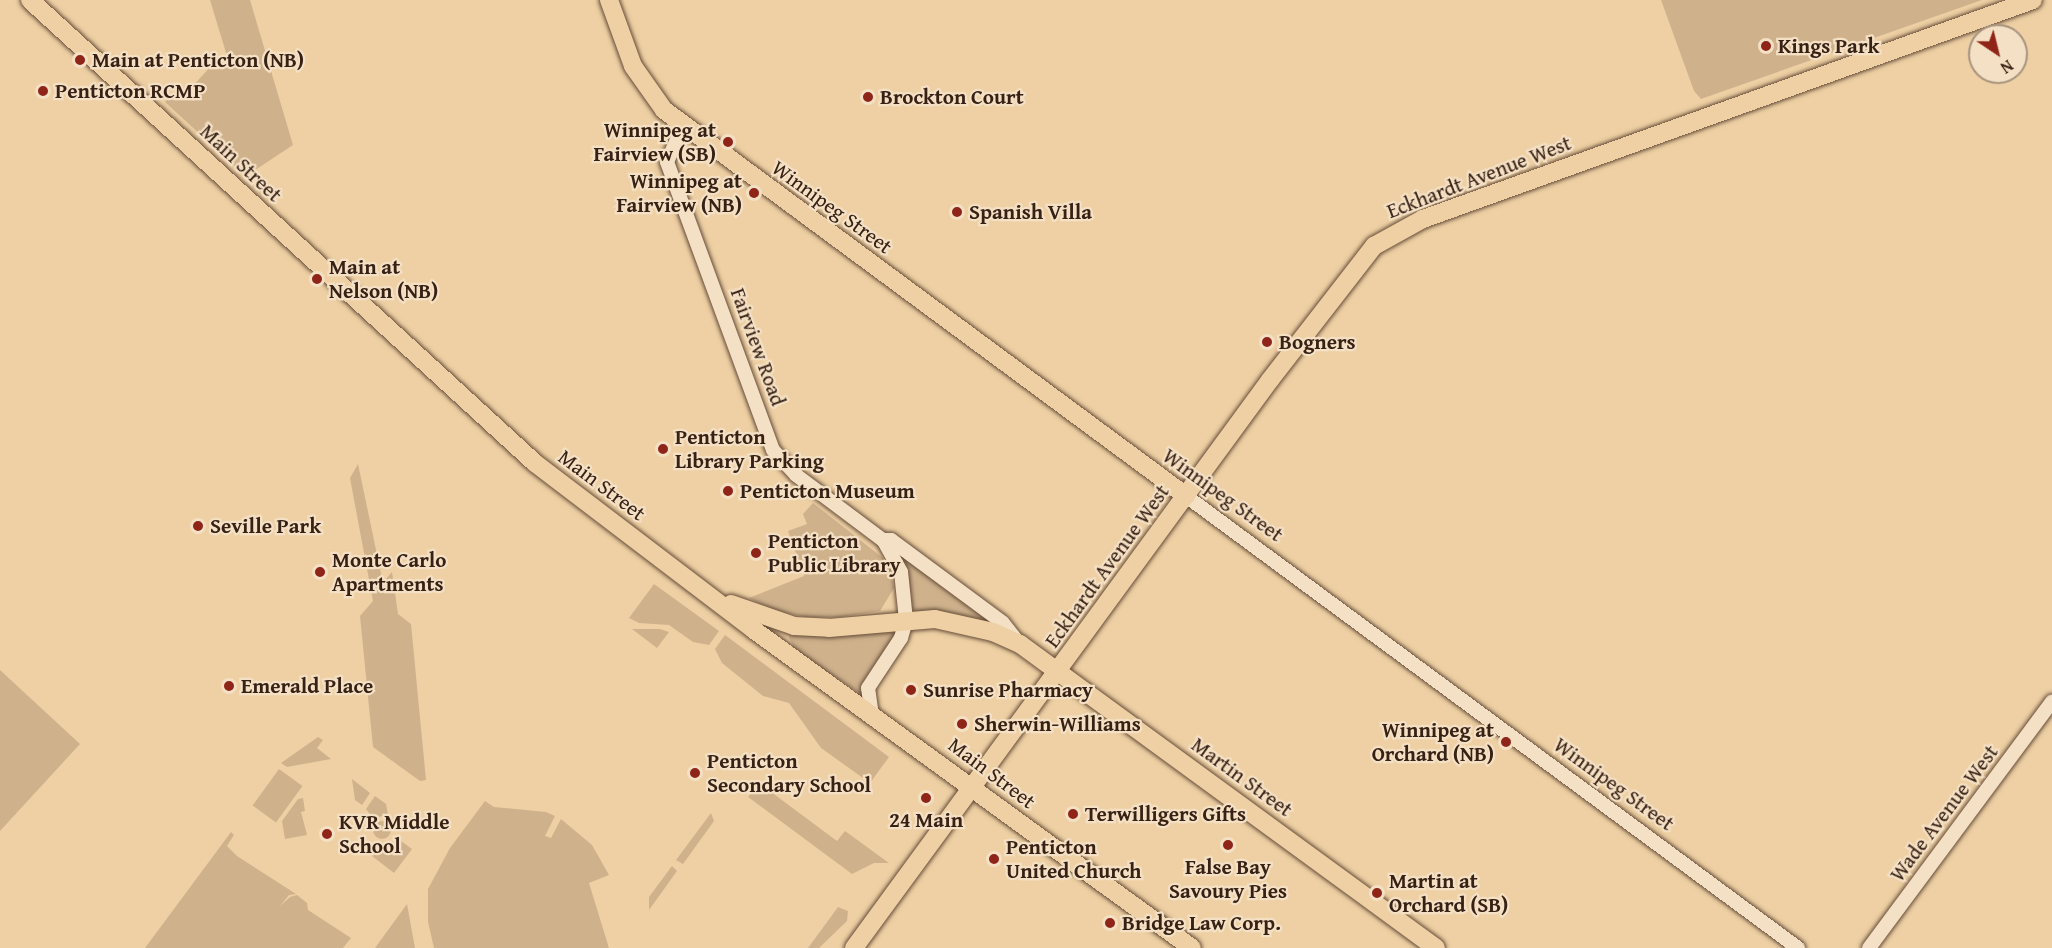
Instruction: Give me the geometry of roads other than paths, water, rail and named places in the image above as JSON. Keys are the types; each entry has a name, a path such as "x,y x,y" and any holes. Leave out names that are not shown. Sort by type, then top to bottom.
{"main road":[{"name":"Main Street","path":"30,0 536,463 872,716 973,787 1192,948"},
{"name":"Winnipeg Street","path":"609,0 633,66 650,95 683,126 1186,496"},
{"name":"Eckhardt Avenue West","path":"855,948 1351,272 1393,233 2032,0"},
{"name":"Martin Street","path":"716,597 794,626 829,628 906,620 967,624 1020,644 1059,670 1436,948"}],"street":[{"name":"Fairview Road","path":"683,126 668,162 773,450 796,475 883,540"},
{"name":"Winnipeg Street","path":"1186,496 1798,948"},
{"path":"872,716 868,688 901,638 906,620 901,572 883,540"},
{"name":"Martin Street","path":"883,540 891,540 1004,623 1020,644"},
{"name":"Wade Avenue West","path":"1869,948 2052,702"}],"place":[{"name":"Kings Park","path":"1766,46"},
{"name":"Main at Penticton (NB)","path":"80,60"},
{"name":"Penticton RCMP","path":"43,91"},
{"name":"Brockton Court","path":"868,97"},
{"name":"Winnipeg at Fairview (SB)","path":"728,142"},
{"name":"Winnipeg at Fairview (NB)","path":"754,193"},
{"name":"Spanish Villa","path":"957,212"},
{"name":"Main at Nelson (NB)","path":"317,279"},
{"name":"Bogners","path":"1267,342"},
{"name":"Penticton Library Parking","path":"663,449"},
{"name":"Penticton Museum","path":"728,491"},
{"name":"Seville Park","path":"198,526"},
{"name":"Penticton Public Library","path":"756,553"},
{"name":"Monte Carlo Apartments","path":"320,572"},
{"name":"Emerald Place","path":"229,686"},
{"name":"Sunrise Pharmacy","path":"911,690"},
{"name":"Sherwin-Williams","path":"962,724"},
{"name":"Winnipeg at Orchard (NB)","path":"1506,742"},
{"name":"Penticton Secondary School","path":"695,773"},
{"name":"24 Main","path":"926,798"},
{"name":"Terwilligers Gifts","path":"1073,814"},
{"name":"KVR Middle School","path":"327,834"},
{"name":"False Bay Savoury Pies","path":"1228,845"},
{"name":"Penticton United Church","path":"994,859"},
{"name":"Martin at Orchard (SB)","path":"1377,893"},
{"name":"Bridge Law Corp.","path":"1110,923"}]}
